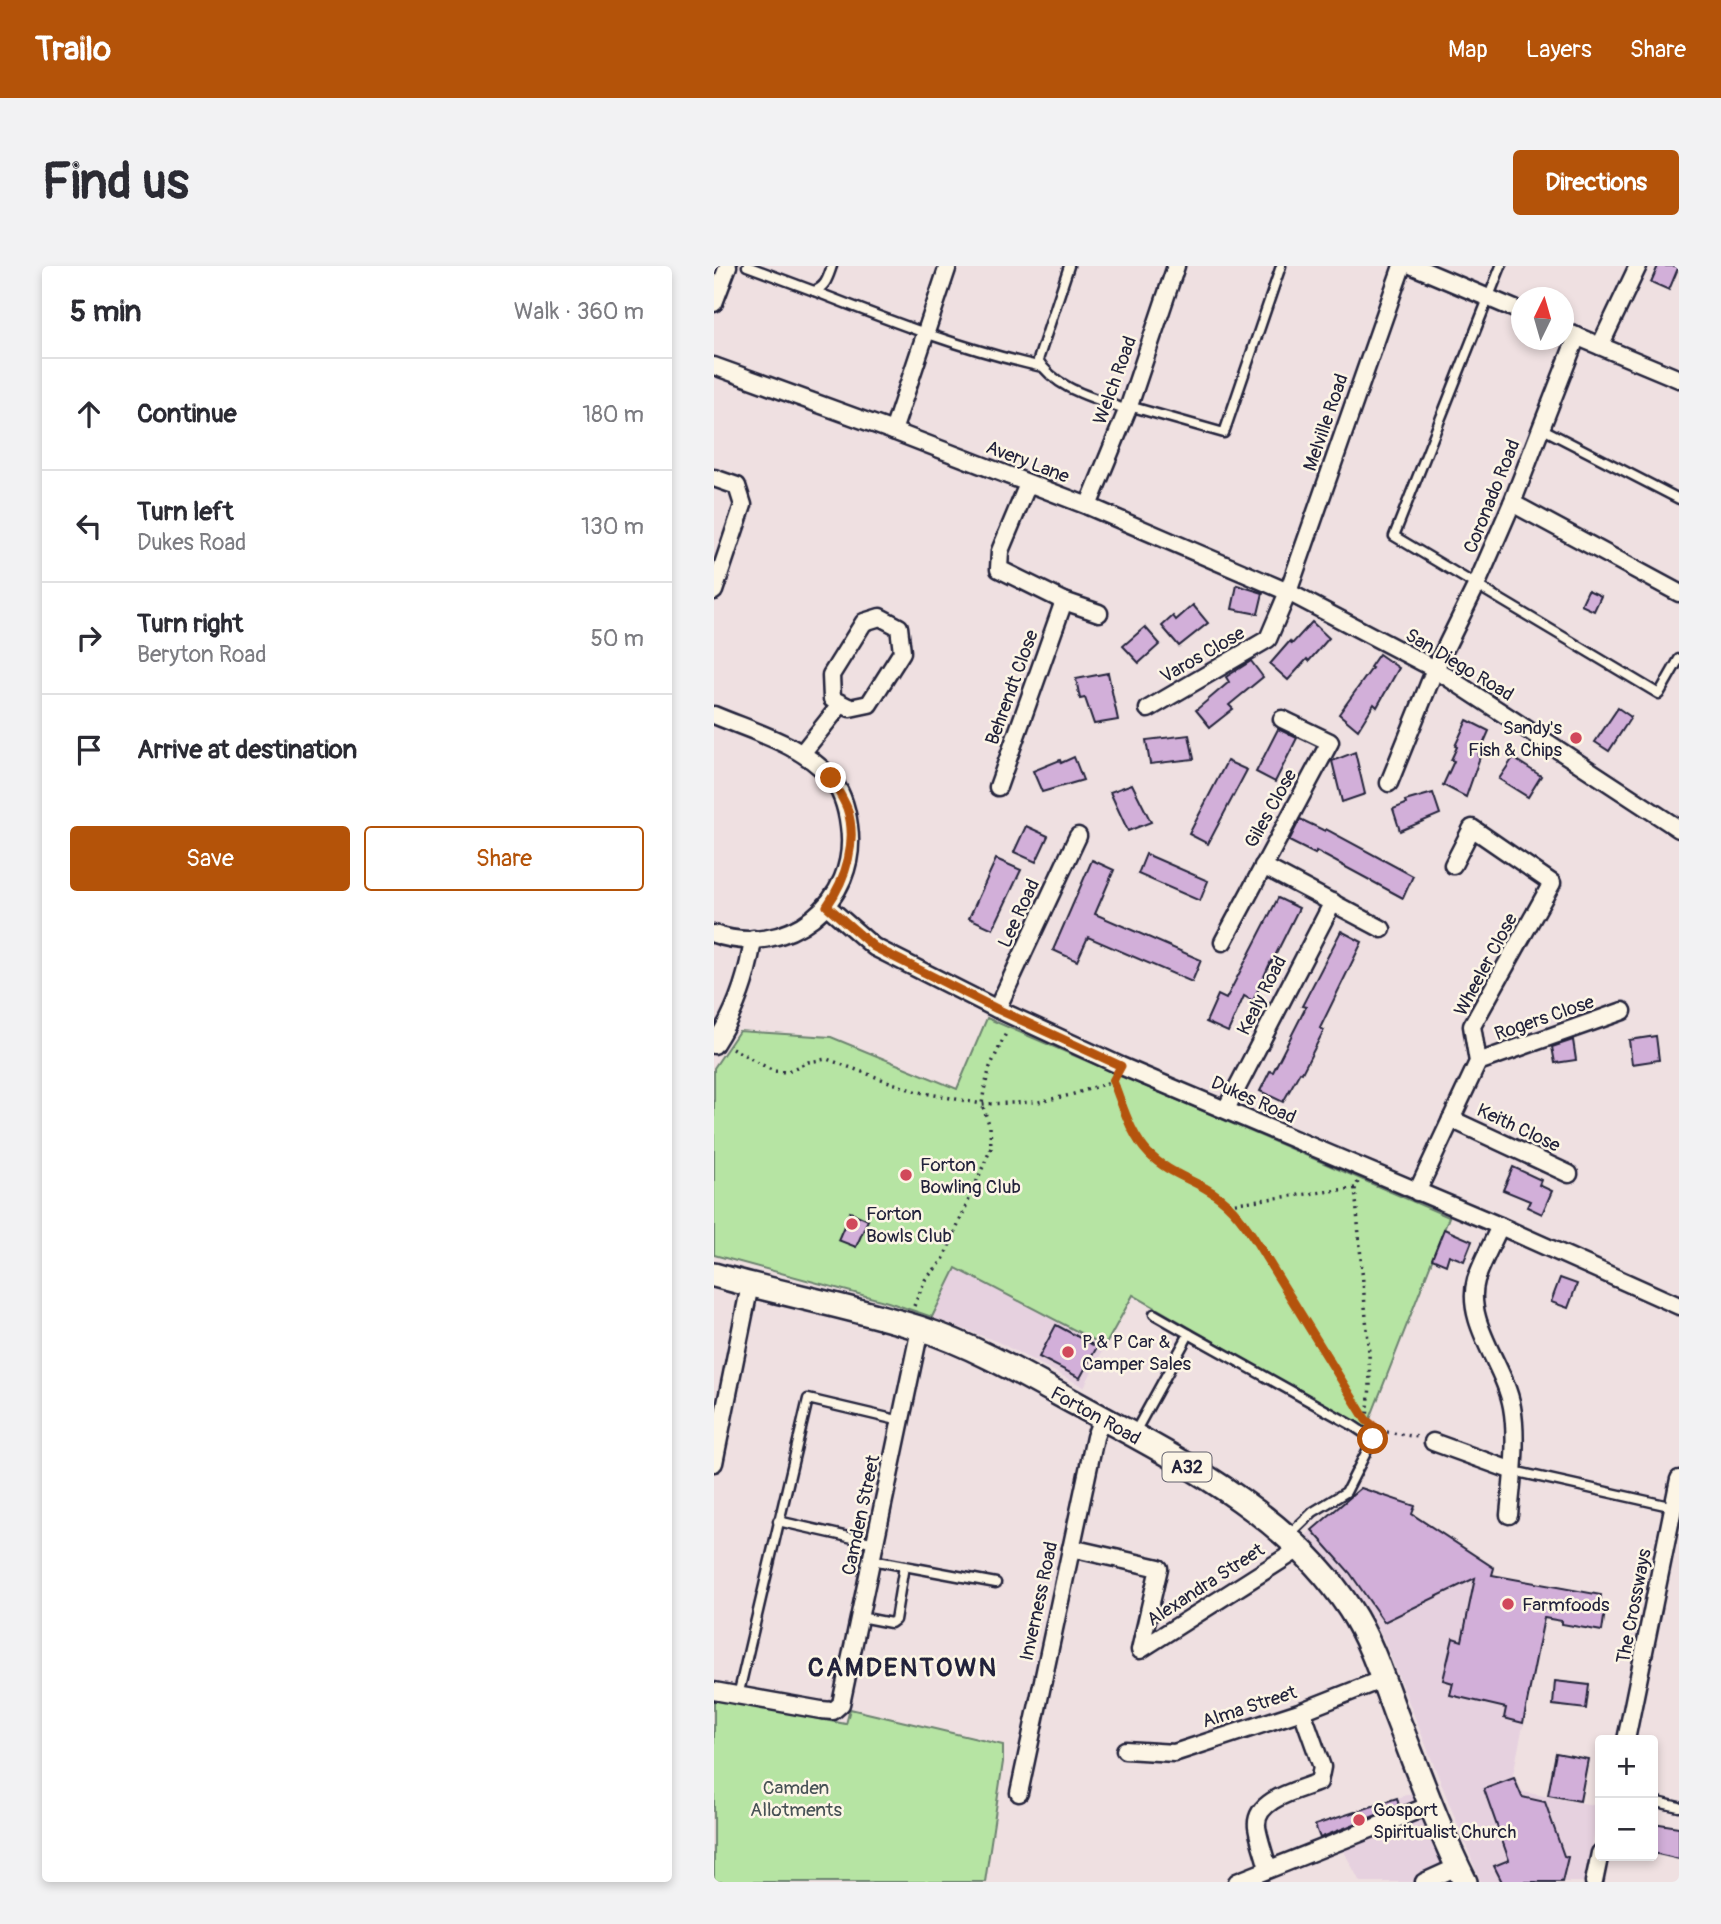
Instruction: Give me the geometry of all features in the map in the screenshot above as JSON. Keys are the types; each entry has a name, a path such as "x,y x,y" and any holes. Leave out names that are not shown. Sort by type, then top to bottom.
{"main road":[{"name":"Forton Road","path":"714,1275 913,1327 989,1356 1219,1486 1293,1543 1332,1585 1352,1612 1383,1679 1431,1805 1461,1874"}],"street":[{"path":"714,303 728,266"},
{"path":"893,431 948,266"},
{"name":"Welch Road","path":"1088,506 1128,408 1176,266"},
{"name":"Melville Road","path":"1288,592 1402,266"},
{"path":"1413,266 1511,308"},
{"path":"1600,346 1638,266"},
{"path":"1574,335 1679,379"},
{"name":"Coronado Road","path":"1389,783 1435,669 1476,586 1512,503 1541,428 1565,350"},
{"name":"Avery Lane","path":"714,366 1088,506 1288,592 1321,611"},
{"path":"714,478 737,486 743,505 714,591"},
{"path":"1028,484 1000,551 999,569 1064,601 1099,614"},
{"path":"1512,503 1679,593"},
{"name":"Varos Close","path":"1148,709 1268,639 1288,592"},
{"name":"Behrendt Close","path":"998,787 1064,601"},
{"name":"San Diego Road","path":"1321,611 1435,669 1679,830"},
{"path":"880,617 899,627 902,652 869,704 850,708 841,704 832,699 831,675 864,622 880,617"},
{"path":"803,752 841,704"},
{"path":"714,715 803,752 831,778 847,808 851,837 847,865 840,887 827,906 792,932 752,939 733,939 714,934"},
{"name":"Giles Close","path":"1223,942 1330,742 1282,719"},
{"name":"Wheeler Close","path":"1453,865 1472,828 1552,883 1472,1026 1478,1062"},
{"name":"Lee Road","path":"997,1009 1078,836"},
{"path":"1263,866 1382,929"},
{"name":"Kealy Road","path":"1226,1109 1333,902"},
{"name":"Dukes Road","path":"827,906 874,947 997,1009 1121,1066 1226,1109 1364,1171 1500,1226 1679,1306"},
{"path":"715,1043 741,992 749,967 752,939"},
{"name":"Rogers Close","path":"1478,1062 1623,1011"},
{"path":"1417,1192 1478,1062"},
{"name":"Keith Close","path":"1451,1119 1569,1174"},
{"path":"1500,1226 1475,1282 1474,1306 1480,1330 1506,1382 1513,1410 1513,1471 1509,1515"},
{"path":"714,1463 716,1442 750,1285"},
{"name":"Camden Street","path":"738,1696 821,1710 838,1709 843,1698 901,1420 913,1327"},
{"name":"Inverness Road","path":"1019,1793 1095,1437 1102,1418"},
{"path":"1433,1442 1513,1471"},
{"name":"The Crossways","path":"1627,1735 1679,1479"},
{"name":"Alexandra Street","path":"1071,1548 1159,1568 1140,1650 1293,1543"},
{"name":"Alma Street","path":"1125,1750 1174,1753 1302,1712 1383,1679"},
{"path":"714,1691 738,1696"},
{"path":"1268,1869 1256,1824 1261,1811 1270,1801 1319,1782 1322,1768 1302,1712"},
{"path":"1237,1882 1431,1805"},
{"path":"1594,1882 1598,1861"},
{"path":"1424,1882 1461,1874"}],"lane":[{"path":"747,266 925,335 987,355 1042,367"},
{"path":"814,291 821,289 832,266"},
{"path":"1069,266 1038,360 1042,367 1062,385 1128,408 1224,433 1281,266"},
{"path":"1501,266 1394,536 1659,694 1679,659"},
{"path":"1541,428 1679,499"},
{"path":"1154,1314 1373,1439 1346,1492 1313,1512 1293,1543"},
{"path":"1133,1436 1189,1334"},
{"path":"738,1696 808,1399 901,1420"},
{"path":"1513,1471 1674,1507"},
{"path":"778,1521 876,1543"},
{"path":"872,1560 996,1583"},
{"path":"860,1617 891,1623 895,1620 904,1566"},
{"path":"1658,1802 1679,1807"}],"path":[{"path":"913,1327 925,1280 943,1260 991,1148 990,1127 982,1104 990,1067 1014,1016"},
{"path":"715,1043 740,1051 773,1071 786,1072 808,1062 827,1059 914,1091 982,1104 1038,1102 1071,1095 1113,1081 1121,1066"},
{"path":"1113,1081 1135,1136 1152,1156 1172,1172 1205,1188 1228,1204 1254,1238 1366,1420 1371,1424"},
{"path":"1364,1171 1355,1188 1369,1353 1370,1386 1366,1420"},
{"path":"1228,1204 1355,1188"},
{"path":"1373,1439 1377,1429 1413,1435 1433,1442"}],"shaded area":[{"path":"956,1268 1105,1346 1084,1387 998,1342 932,1317"},
{"path":"1361,1488 1415,1506 1413,1514 1494,1568 1493,1575 1551,1587 1513,1775 1523,1792 1595,1805 1595,1829 1586,1882 1481,1882 1383,1638 1364,1604 1306,1535"},
{"path":"1414,1792 1450,1882 1360,1882 1337,1838 1321,1844 1315,1829"}],"green space":[{"path":"987,1018 1449,1217 1366,1429 1133,1295 1105,1346 956,1268 932,1317 888,1302 714,1255 714,1068 739,1031 831,1037 957,1089"},
{"name":"Camden Allotments","path":"714,1699 846,1724 850,1709 1003,1745 1003,1762 985,1882 714,1882"}],"building":[{"path":"1658,266 1679,266 1669,290 1651,282"},
{"path":"1237,585 1263,593 1258,614 1232,609"},
{"path":"1588,590 1601,596 1594,611 1581,605"},
{"path":"1193,605 1208,623 1179,646 1162,626 1173,616 1176,620"},
{"path":"1312,622 1329,638 1288,680 1270,664 1290,641 1292,644"},
{"path":"1145,627 1160,644 1139,663 1123,646"},
{"path":"1379,654 1399,668 1377,707 1374,704 1358,730 1339,714"},
{"path":"1251,661 1263,677 1229,705 1233,709 1210,727 1196,710 1229,682 1226,677"},
{"path":"1108,673 1118,720 1094,724 1085,698 1080,699 1076,679"},
{"path":"1618,708 1631,717 1609,751 1595,742"},
{"path":"1467,720 1489,731 1478,756 1480,757 1466,797 1443,785 1454,761 1451,760 1457,747 1455,746"},
{"path":"1278,729 1297,738 1275,782 1256,772"},
{"path":"1189,735 1194,759 1150,764 1146,740"},
{"path":"1355,752 1365,794 1342,802 1332,761"},
{"path":"1074,757 1083,780 1042,792 1033,771"},
{"path":"1513,758 1541,776 1528,797 1499,779"},
{"path":"1227,761 1247,770 1208,844 1189,834"},
{"path":"1132,784 1151,822 1128,831 1110,792"},
{"path":"1433,793 1440,814 1400,831 1393,809 1406,804 1405,801"},
{"path":"1300,819 1325,831 1326,829 1413,876 1403,898 1316,851 1315,854 1289,841"},
{"path":"1026,826 1048,836 1036,862 1014,852"},
{"path":"1146,854 1208,881 1200,901 1138,874"},
{"path":"996,859 1021,870 993,929 969,918"},
{"path":"1092,860 1114,870 1095,914 1201,960 1192,982 1088,937 1077,961 1053,950"},
{"path":"1278,898 1299,908 1253,1001 1244,996 1228,1032 1206,1022 1218,995 1226,999"},
{"path":"1341,931 1362,942 1320,1028 1324,1030 1302,1073 1300,1072 1283,1102 1260,1091 1270,1071 1273,1072 1306,1007 1302,1006"},
{"path":"1656,1036 1659,1060 1632,1064 1629,1040"},
{"path":"1573,1040 1576,1060 1555,1063 1552,1047"},
{"path":"1513,1167 1541,1180 1539,1185 1552,1191 1542,1214 1527,1207 1530,1201 1503,1190"},
{"path":"850,1212 868,1220 856,1247 838,1240"},
{"path":"1444,1229 1472,1241 1464,1261 1449,1255 1446,1265 1432,1259"},
{"path":"1560,1278 1577,1284 1568,1308 1551,1302"},
{"name":"P & P Car & Camper Sales","path":"1056,1325 1097,1347 1080,1378 1039,1357"},
{"name":"Farmfoods","path":"1361,1488 1415,1506 1412,1514 1494,1568 1492,1575 1601,1595 1600,1603 1606,1604 1602,1631 1544,1618 1523,1723 1504,1718 1506,1708 1450,1695 1453,1683 1443,1680 1453,1638 1462,1641 1475,1578 1384,1622 1350,1573 1312,1530"},
{"path":"1555,1681 1589,1685 1586,1709 1553,1705"},
{"path":"1556,1753 1588,1759 1580,1801 1548,1795"},
{"path":"1514,1778 1522,1797 1545,1802 1564,1856 1568,1857 1562,1882 1502,1882 1494,1866 1509,1860 1484,1789"},
{"name":"Gosport Spiritualist Church","path":"1397,1798 1399,1806 1320,1838 1315,1825"},
{"path":"1658,1824 1679,1827 1679,1859 1658,1854"}],"place":[{"name":"Sandy's Fish & Chips","path":"1576,738"},
{"name":"Forton Bowling Club","path":"906,1175"},
{"name":"Forton Bowls Club","path":"852,1224"},
{"name":"P & P Car & Camper Sales","path":"1068,1352"},
{"name":"Farmfoods","path":"1508,1604"},
{"name":"Gosport Spiritualist Church","path":"1359,1820"}],"district":[{"name":"CAMDENTOWN","path":"903,1667"}],"route":[{"path":"831,778 847,808 851,837 847,865 840,887 827,906 874,947 997,1009 1121,1066 1113,1081 1135,1136 1162,1165 1216,1195 1239,1217 1366,1420 1377,1429 1373,1439"}]}
